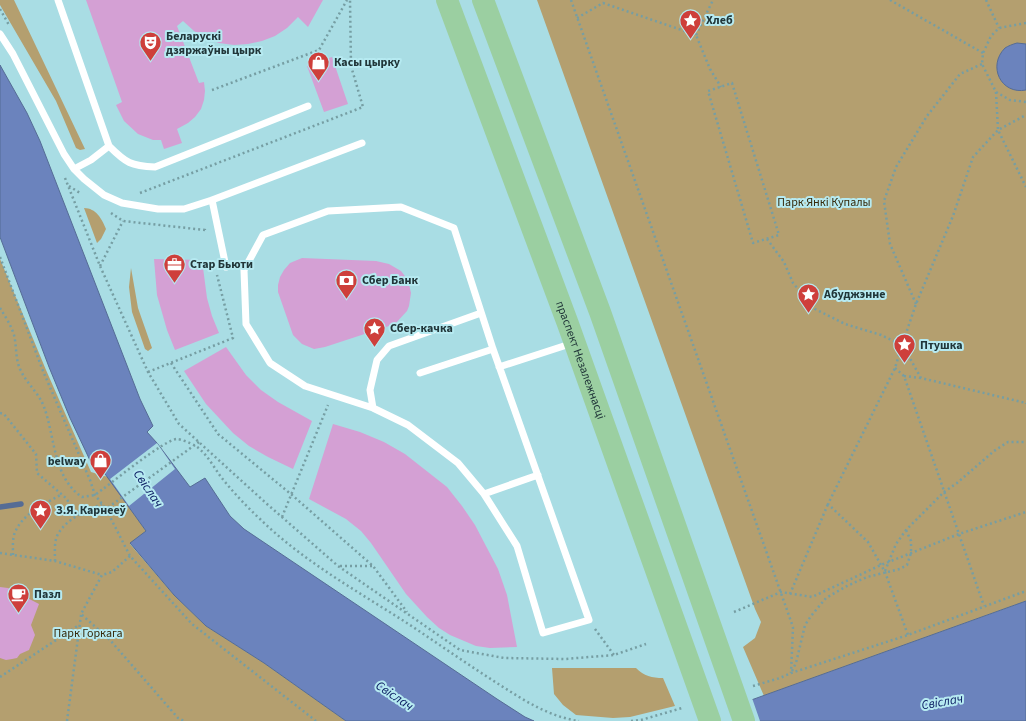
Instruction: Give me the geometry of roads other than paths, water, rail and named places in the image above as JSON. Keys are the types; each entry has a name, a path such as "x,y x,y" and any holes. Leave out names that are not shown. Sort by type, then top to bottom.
{"main road":[{"name":"праспект Незалежнасці","path":"447,0 575,342 710,721"},
{"path":"483,0 600,312 744,721"}],"lane":[{"path":"58,0 109,146 121,158 136,167 155,167 308,106"},
{"path":"0,34 13,54 64,154 74,169 104,195 122,203 158,209 184,209 362,144"},
{"path":"74,169 91,160 109,146"},
{"path":"212,200 226,267"},
{"path":"401,207 454,228 493,349 589,620 543,632 517,546 484,494 458,463 408,425 373,408 305,386 270,363 246,324 244,270 263,235 328,211 401,207"},
{"path":"373,408 370,390 377,360 389,346 481,313"},
{"path":"499,367 575,342"},
{"path":"420,373 493,349"},
{"path":"484,494 538,475"}],"water":[{"path":"1017,43 1026,44 1026,90 1010,88 999,78 997,71 997,63 1005,48"},
{"name":"Свіслач","path":"0,65 27,113 40,141 140,399 153,426 147,432 190,487 205,478 230,516 244,529 497,699 534,721 346,721 264,663 206,626 174,595 130,543 146,531 100,467 95,471 70,418 49,367 0,237"},
{"name":"Свіслач","path":"1026,601 1026,721 693,721"}],"waterway":[{"path":"0,507 21,504"}],"place":[{"name":"Хлеб","path":"691,40"},
{"name":"Беларускі дзяржаўны цырк","path":"150,62"},
{"name":"Касы цырку","path":"318,82"},
{"name":"Стар Бьюти","path":"174,284"},
{"name":"Сбер Банк","path":"346,300"},
{"name":"Абуджэнне","path":"808,314"},
{"name":"Сбер-качка","path":"374,348"},
{"name":"Птушка","path":"904,364"},
{"name":"belway","path":"101,480"},
{"name":"З.Я. Карнееў","path":"41,530"},
{"name":"Пазл","path":"18,614"}],"park label":[{"name":"Парк Янкі Купалы","path":"824,202"},
{"name":"Парк Горкага","path":"88,633"}]}
